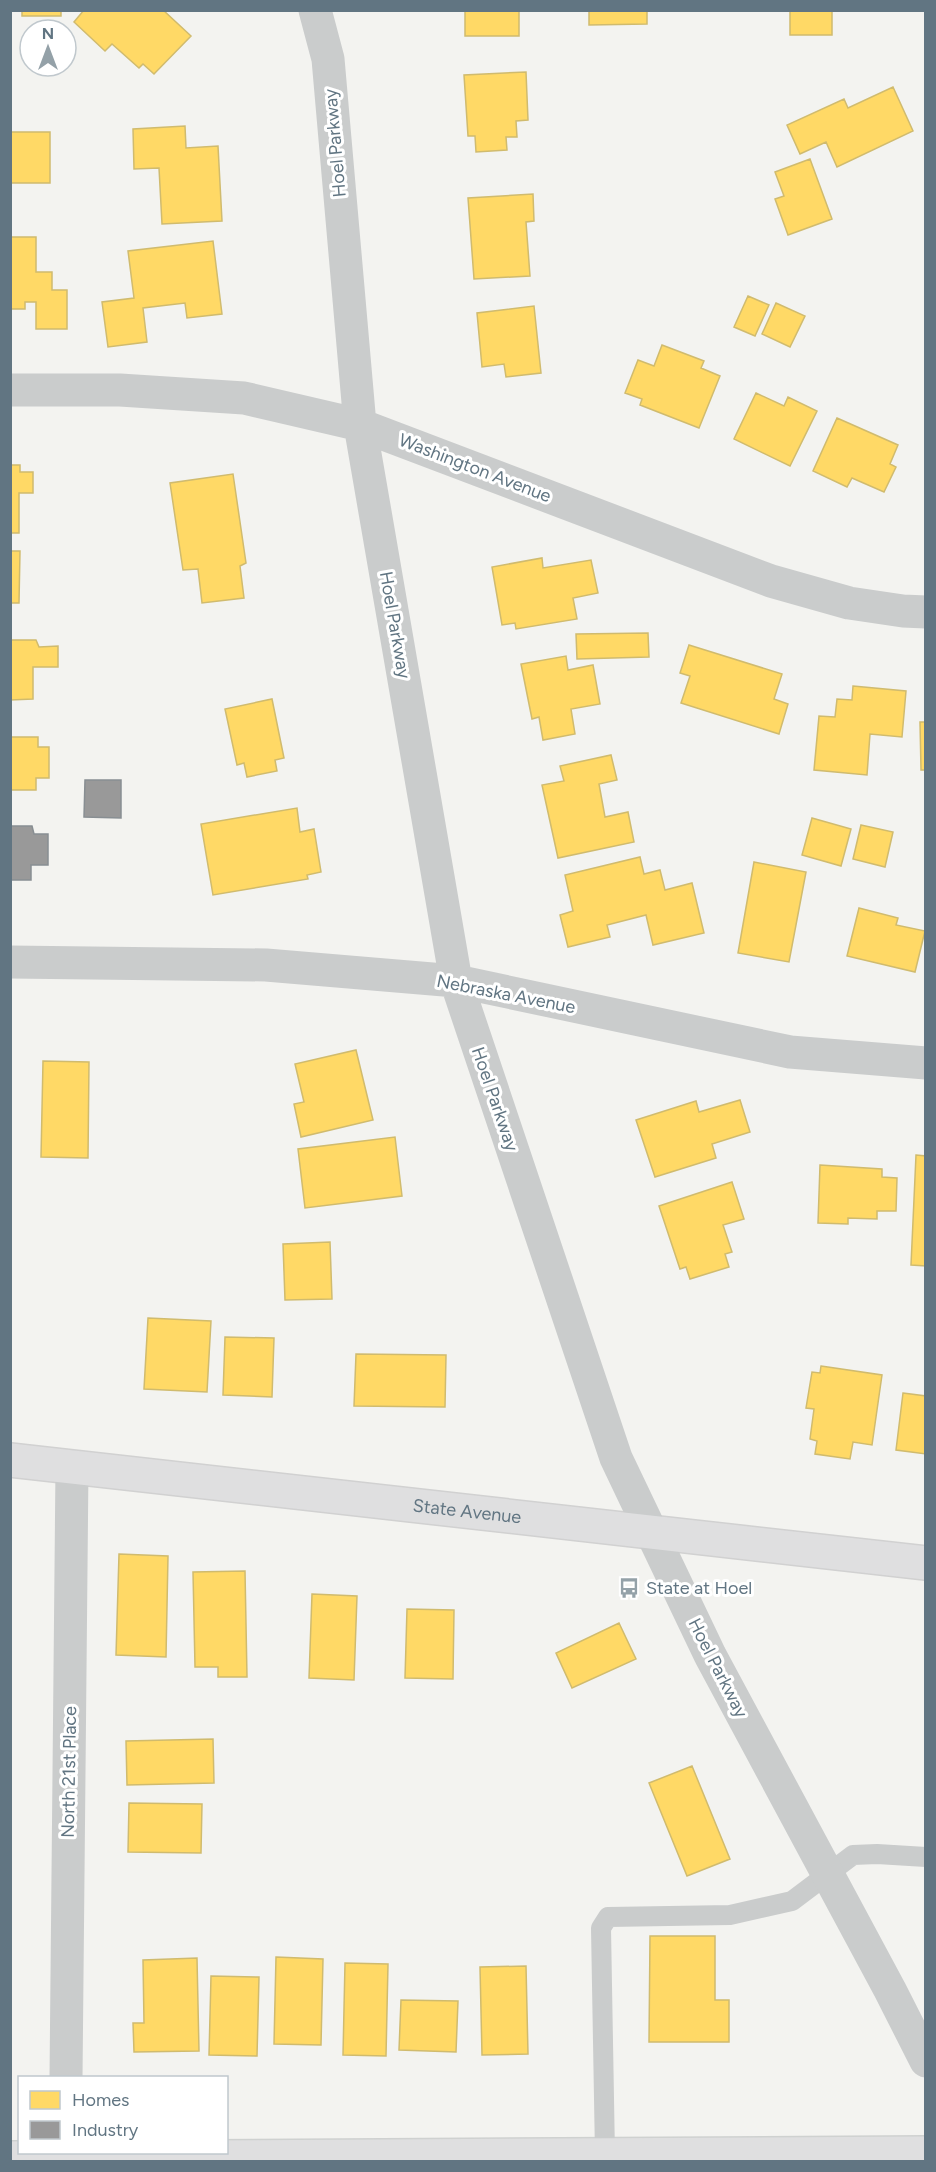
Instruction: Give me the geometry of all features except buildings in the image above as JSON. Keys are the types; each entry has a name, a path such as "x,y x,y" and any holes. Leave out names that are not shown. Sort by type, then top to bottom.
{"main road":[{"name":"State Avenue","path":"10,1460 926,1563"},
{"path":"10,2158 64,2155 926,2153"}],"street":[{"name":"Hoel Parkway","path":"315,10 328,59 360,425 456,981 616,1458 710,1655 926,2061"},
{"name":"Hoel Parkway","path":"328,59 337,10"},
{"name":"Washington Avenue","path":"10,390 120,390 244,398 360,425 771,581 849,603 926,612"},
{"name":"Nebraska Avenue","path":"10,962 266,965 456,981 790,1052 926,1063"},
{"name":"North 21st Place","path":"66,2076 72,1467"}],"lane":[{"path":"605,2155 601,1928 608,1917 730,1915 792,1901 853,1855 926,1857"}],"place":[{"name":"State at Hoel","path":"629,1588"}]}
